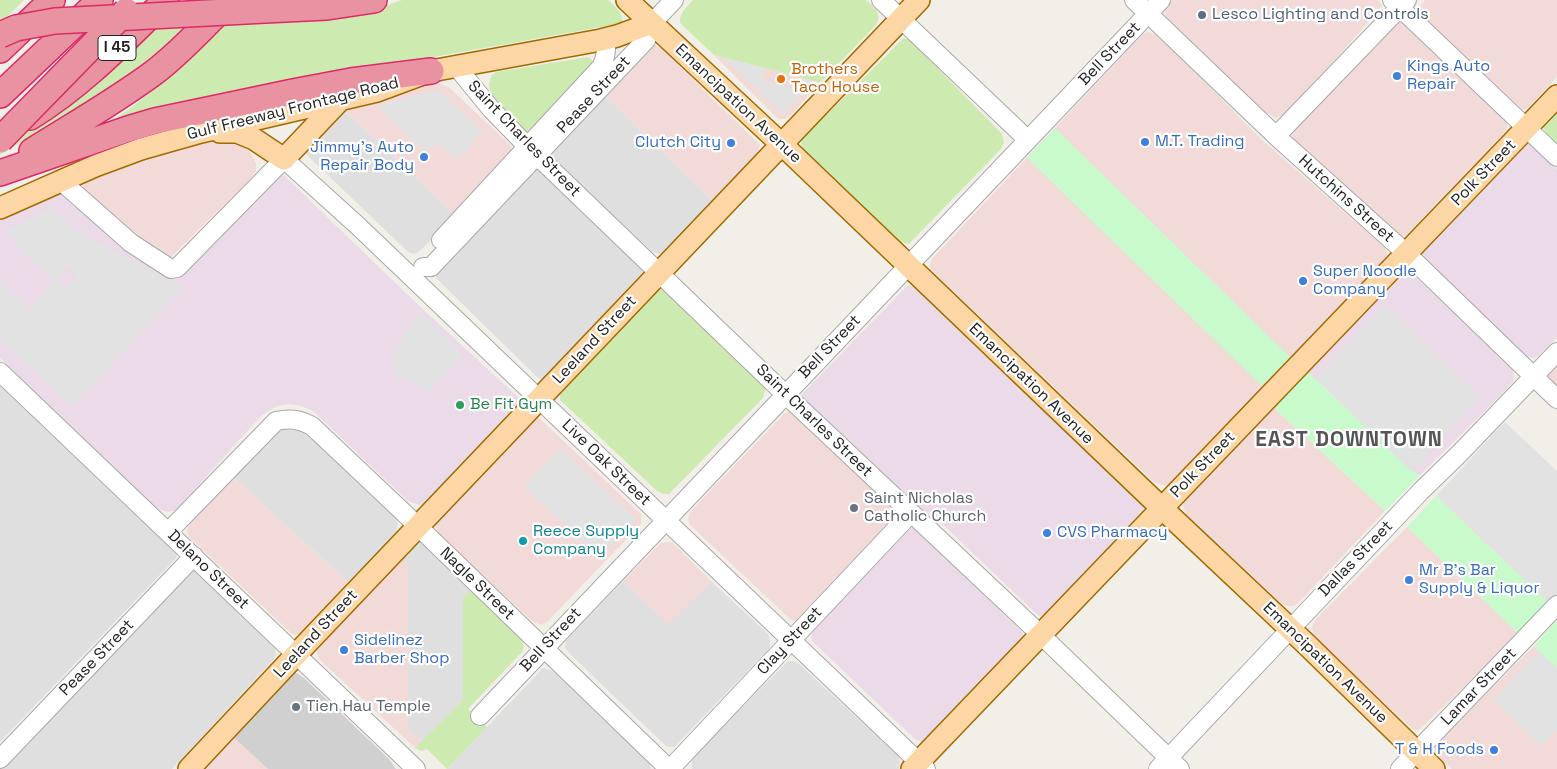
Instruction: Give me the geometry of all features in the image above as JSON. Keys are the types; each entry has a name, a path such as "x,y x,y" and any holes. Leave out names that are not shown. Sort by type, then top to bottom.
{"highway":[{"path":"0,50 52,0"},
{"name":"I 45","path":"0,95 100,0"},
{"path":"0,140 137,0"},
{"name":"I 45","path":"0,135 33,116 66,93 114,51 166,0"},
{"path":"0,172 154,73 223,8 228,0"},
{"path":"0,35 16,28 55,21 328,7 374,0"},
{"path":"0,172 128,129 172,117 351,81 432,71"}],"main road":[{"name":"Emancipation Avenue","path":"627,0 782,144 1290,628 1434,769"},
{"name":"Leeland Street","path":"189,769 296,654 919,0"},
{"name":"Gulf Freeway Frontage Road","path":"0,208 60,181 141,149 201,132 377,91 432,71 606,39 652,24"},
{"name":"Polk Street","path":"919,767 1041,635 1557,96"},
{"path":"201,132 237,132 260,142 284,158 340,100"}],"street":[{"name":"Pease Street","path":"532,151 646,40 652,24 674,0"},
{"path":"881,0 1028,140"},
{"name":"Hutchins Street","path":"1134,0 1276,136 1406,254 1557,399"},
{"name":"Bell Street","path":"480,716 1161,0"},
{"path":"1276,136 1400,2 1557,157"},
{"name":"Pease Street","path":"418,272 431,267 532,151 601,67 607,49 606,39"},
{"name":"Saint Charles Street","path":"456,66 491,109 532,151 911,514 1041,635 1169,765"},
{"path":"60,181 131,242 172,269 177,268 284,158"},
{"name":"Live Oak Street","path":"284,158 358,226 418,272 539,399 792,640 919,767"},
{"name":"Dallas Street","path":"1169,765 1290,628 1557,352"},
{"name":"Delano Street","path":"0,372 416,769"},
{"name":"Nagle Street","path":"168,532 276,421 291,418 302,420 312,426 418,526 669,769"},
{"name":"Clay Street","path":"669,769 911,514"},
{"name":"Pease Street","path":"0,759 194,556"},
{"name":"Lamar Street","path":"1400,769 1557,605"}],"shaded area":[{"path":"1171,0 1378,0 1382,6 1289,113 1276,118 1265,112 1167,19 1165,15 1167,4"},
{"path":"1425,0 1557,0 1557,77 1528,108 1522,110 1518,108 1421,15 1419,9"},
{"path":"1399,21 1406,25 1507,121 1507,129 1504,133 1406,235 1400,236 1388,228 1293,138 1292,134 1292,129"},
{"path":"1148,32 1160,36 1261,139 1384,247 1387,252 1386,260 1237,413 1171,484 1166,486 1155,483 930,267 931,260 1143,34"},
{"path":"654,45 662,49 760,145 757,153 713,201 603,94 649,46"},
{"path":"714,55 821,82 790,116 780,119"},
{"path":"723,57 764,68 762,80 797,89 800,77 815,81 783,114"},
{"path":"437,83 450,88 511,146 512,152 455,215 342,108 349,103"},
{"path":"439,90 483,132 457,160 438,142 427,154 379,108 379,104"},
{"path":"603,94 713,201 662,253 653,252 551,159 549,154"},
{"path":"342,108 455,215 421,250 414,254 408,252 306,153 306,148"},
{"path":"223,139 234,141 250,152 256,163 256,171 169,259 164,260 85,193 83,186 90,177 173,149"},
{"path":"1524,145 1532,145 1557,169 1557,337 1538,356 1533,358 1527,357 1425,262 1422,255 1422,252"},
{"path":"540,167 643,270 545,377 541,379 436,278 436,272 527,170"},
{"path":"280,175 285,176 414,301 518,397 518,405 515,409 425,503 420,505 408,501 313,411 291,404 277,406 262,415 176,510 168,512 161,510 155,507 0,358 0,218 56,193 61,194 74,206 148,259 179,278"},
{"path":"47,210 52,210 73,229 183,287 72,407 0,339 0,282 30,309 54,281 15,245 17,242 6,232","holes":["68,267 77,278 65,288 56,278"]},
{"path":"1404,270 1409,271 1512,368 1514,375 1513,381 1505,391 1419,476 1307,371"},
{"path":"912,285 918,288 1139,498 1143,505 1143,513 1046,617 1039,616 936,518 931,522 801,396 906,287"},
{"path":"1385,305 1480,397 1412,472 1315,378"},
{"path":"418,312 463,355 427,393 419,384 418,386 407,376 396,380 392,358"},
{"path":"1557,361 1557,388 1550,381 1548,370"},
{"path":"0,384 176,551 177,556 0,742"},
{"path":"1273,407 1385,511 1294,606 1282,604 1187,515 1183,504 1186,496"},
{"path":"789,411 795,413 899,513 801,618 796,621 791,620 690,525 688,519 690,512"},
{"path":"538,417 641,514 641,524 547,622 541,625 532,621 438,533 436,525 439,519 533,419"},
{"path":"1505,422 1557,471 1557,594 1549,603 1436,496"},
{"path":"289,427 301,429 396,518 398,523 396,532 348,582 233,477 274,436 282,429"},
{"path":"561,448 636,519 599,557 524,486"},
{"path":"233,477 348,582 300,633 295,635 291,633 189,537 188,526"},
{"path":"912,527 917,528 1024,636 1021,642 928,741 922,742 916,740 811,638 813,630"},
{"path":"1407,527 1519,634 1417,730 1412,729 1318,640 1313,633 1312,626 1317,618"},
{"path":"420,541 470,590 463,597 463,700 422,742 408,729 408,566 400,559"},
{"path":"661,543 673,543 711,581 668,624 623,581"},
{"path":"400,559 408,565 408,729 422,742 415,748 320,660 317,654 317,648 326,636"},
{"path":"196,570 275,648 276,653 274,659 172,769 1,769 191,571"},
{"path":"623,581 668,623 711,581 768,634 770,640 770,648 675,746 666,746 565,647 566,641"},
{"path":"1534,646 1557,668 1557,769 1452,769 1435,752 1438,742"},
{"path":"1539,651 1557,668 1557,730 1541,746 1493,700"},
{"path":"788,661 798,663 899,757 899,769 692,769 692,761 699,751"},
{"path":"543,668 553,671 649,762 651,769 447,769"},
{"name":"Tien Hau Temple","path":"295,672 304,678 389,759 396,769 268,769 232,736 288,673"},
{"path":"232,736 268,769 202,769"}],"green space":[{"path":"0,0 24,0 7,17 0,19"},
{"path":"402,0 608,0 622,15 622,22 361,70 120,124 117,117 171,75 228,20 362,14"},
{"path":"693,0 866,0 875,8 879,17 876,25 821,82 714,55 681,24 681,14"},
{"path":"192,21 147,60 100,94 0,155 0,143 149,24"},
{"path":"904,38 912,42 1002,134 1004,143 1001,149 909,244 900,242 802,147 801,143 803,138"},
{"path":"588,57 594,64 530,134 524,131 491,94 489,85 491,76 496,72"},
{"path":"1557,109 1557,144 1547,134 1544,127 1547,120"},
{"path":"1055,128 1290,357 1262,386 1027,158"},
{"path":"659,287 664,287 765,385 763,398 669,494 657,491 560,400 560,391"},
{"path":"1307,371 1419,476 1385,511 1273,407"},
{"path":"1436,496 1549,603 1519,634 1407,527"},
{"path":"470,590 522,640 524,646 523,651 468,709 487,727 447,769 427,749 421,751 415,748 463,700 463,597"},
{"path":"1557,620 1557,668 1534,646"}],"place":[{"name":"Lesco Lighting and Controls","path":"1202,15"},
{"name":"Kings Auto Repair","path":"1397,76"},
{"name":"Brothers Taco House","path":"781,79"},
{"name":"M.T. Trading","path":"1145,142"},
{"name":"Clutch City","path":"731,143"},
{"name":"Jimmy's Auto Repair Body","path":"424,157"},
{"name":"Super Noodle Company","path":"1303,281"},
{"name":"Be Fit Gym","path":"460,405"},
{"name":"Saint Nicholas Catholic Church","path":"854,508"},
{"name":"CVS Pharmacy","path":"1047,533"},
{"name":"Reece Supply Company","path":"523,541"},
{"name":"Mr B's Bar Supply & Liquor","path":"1409,580"},
{"name":"Sidelinez Barber Shop","path":"344,650"},
{"name":"Tien Hau Temple","path":"296,707"},
{"name":"T & H Foods","path":"1494,750"}],"district":[{"name":"EAST DOWNTOWN","path":"1349,440"}]}
